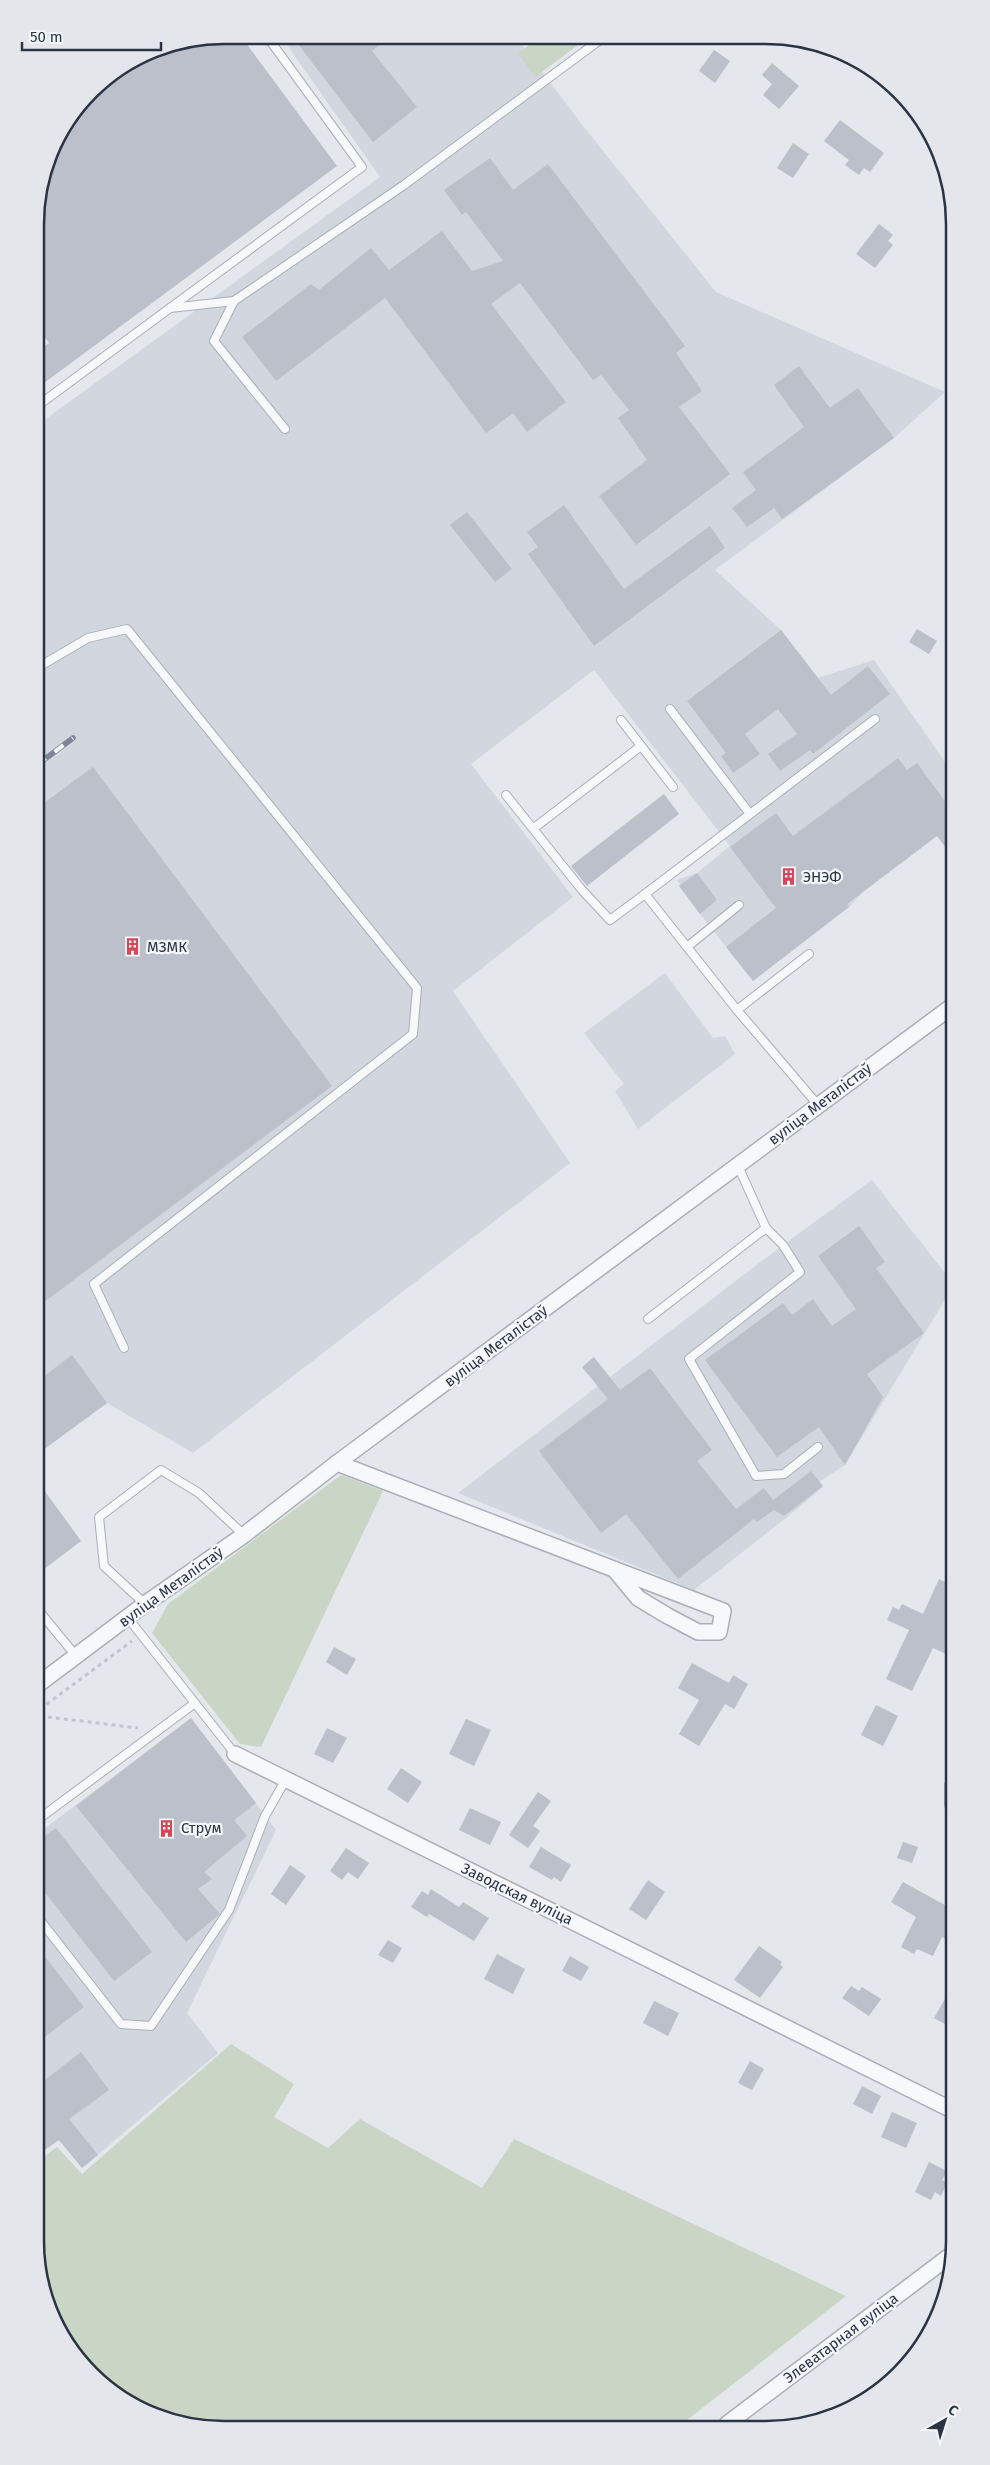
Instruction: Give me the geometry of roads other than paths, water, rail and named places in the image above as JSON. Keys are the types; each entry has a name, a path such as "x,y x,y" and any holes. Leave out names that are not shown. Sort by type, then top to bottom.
{"street":[{"name":"вуліца Металістаў","path":"44,1681 145,1604 244,1536 337,1463 946,1011"},
{"path":"337,1463 614,1569 723,1611 719,1632 698,1632 666,1615 638,1598 614,1569"},
{"name":"Заводская вуліца","path":"235,1754 946,2107"},
{"name":"Элеватарная вуліца","path":"731,2421 945,2259"}],"lane":[{"path":"44,401 362,167 273,44"},
{"path":"170,308 234,301 404,185 595,44"},
{"path":"234,301 214,342 285,429"},
{"path":"44,664 88,638 127,629 417,988 413,1034 94,1284 124,1348"},
{"path":"670,709 750,814"},
{"path":"506,794 582,890 610,920 875,719"},
{"path":"621,720 673,787"},
{"path":"534,828 641,746"},
{"path":"645,894 737,1010 818,1105"},
{"path":"687,946 739,905"},
{"path":"737,1010 809,954"},
{"path":"738,1166 766,1228 783,1245 800,1272 689,1359 756,1476 784,1474 818,1447"},
{"path":"648,1320 766,1228"},
{"path":"145,1604 104,1566 98,1517 162,1470 199,1492 244,1536"},
{"path":"44,1617 76,1656"},
{"name":"Заводская вуліца","path":"128,1618 235,1754"},
{"path":"44,1815 195,1703"},
{"path":"44,1925 121,2024 151,2026 229,1910 265,1816 286,1779"}],"railway":[{"path":"44,760 73,738"}],"place":[{"name":"ЭНЭФ","path":"789,877"},
{"name":"МЗМК","path":"133,947"},
{"name":"Струм","path":"167,1828"}]}
